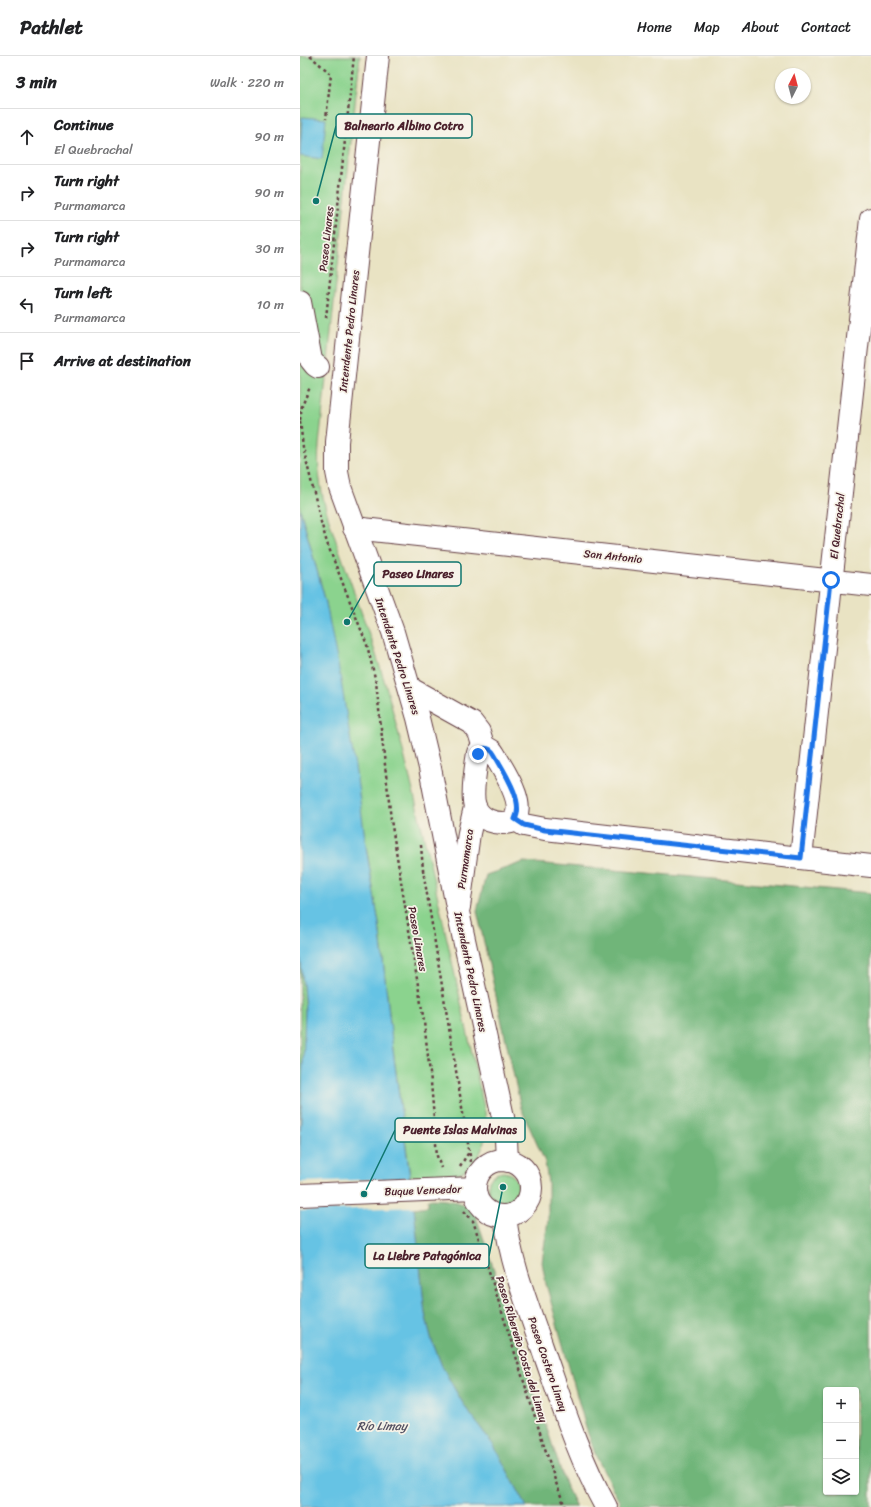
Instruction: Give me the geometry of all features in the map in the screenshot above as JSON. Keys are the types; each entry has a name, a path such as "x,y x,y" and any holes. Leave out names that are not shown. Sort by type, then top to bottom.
{"street":[{"name":"Intendente Pedro Linares","path":"378,56 337,442 337,472 340,487 393,632 411,689 430,768 458,912 505,1128 507,1161"},
{"name":"El Quebrachal","path":"801,858 871,219"},
{"path":"300,302 311,360 318,367"},
{"name":"San Antonio","path":"354,528 871,585"},
{"path":"411,689 472,723 479,732 484,748 492,751 516,796 519,809 515,819 524,825 545,830 871,866"},
{"name":"Purmamarca","path":"458,912 469,829 475,807 473,796 478,757 480,751 484,748"},
{"name":"Purmamarca","path":"475,807 482,816 496,822 511,822 515,819"},
{"path":"499,1161 507,1161 515,1163 527,1174 530,1190 529,1197 520,1210 513,1214 498,1216 492,1214 481,1206 475,1194 475,1188 479,1173 485,1167 499,1161"},
{"name":"Buque Vencedor","path":"300,1195 475,1188"},
{"name":"Paseo Costero Limay","path":"505,1216 512,1259 568,1421 587,1471 606,1507"}],"path":[{"path":"310,56 330,74 326,119"},
{"name":"Paseo Linares","path":"325,326 354,56"},
{"name":"Paseo Linares","path":"318,367 302,406 300,421 303,447 327,543 366,645 376,682 393,839 419,988 428,1052 437,1156 438,1162 443,1170"},
{"path":"421,843 423,870 475,1188"},
{"path":"457,1170 469,1152"},
{"name":"Paseo Ribereño Costa del Limay","path":"462,1209 469,1215 476,1230 555,1480 565,1507"}],"green space":[{"path":"300,56 360,56 318,461 322,493 330,524 369,633 389,697 427,852 485,1112 486,1133 481,1152 476,1160 461,1173 445,1178 410,1176 393,1050 379,924 326,603 300,509"},
{"path":"524,862 871,893 871,1507 622,1507 596,1456 586,1428 546,1284 542,1262 548,1220 548,1183 545,1162 521,1108 477,911 486,875"},
{"path":"300,949 305,1010 300,1145"},
{"path":"503,1172 509,1173 517,1181 517,1193 509,1201 503,1202 497,1201 489,1193 488,1187 489,1181 497,1173"},
{"path":"428,1199 449,1200 461,1203 472,1210 476,1216 566,1486 576,1507 527,1507 494,1446 465,1407 442,1366 432,1341 425,1314 414,1208 428,1206"}],"water":[{"path":"302,117 326,119 322,159 300,156"},
{"name":"Río Limay","path":"300,509 326,603 340,675 357,779 367,853 379,924 393,1050 414,1208 425,1314 432,1341 442,1366 465,1407 494,1446 527,1507 300,1507 300,1145 305,1010 300,949"}],"pier":[{"path":"412,1178 416,1207 300,1211 300,1182"}],"place":[{"name":"Balneario Albino Cotro","path":"316,201"},
{"name":"Paseo Linares","path":"347,622"},
{"name":"La Liebre Patagónica","path":"503,1187"},
{"name":"Puente Islas Malvinas","path":"364,1194"}],"route":[{"path":"478,754 481,749 487,748 494,754 516,796 519,809 515,819 524,825 545,830 801,858 831,580"}]}
